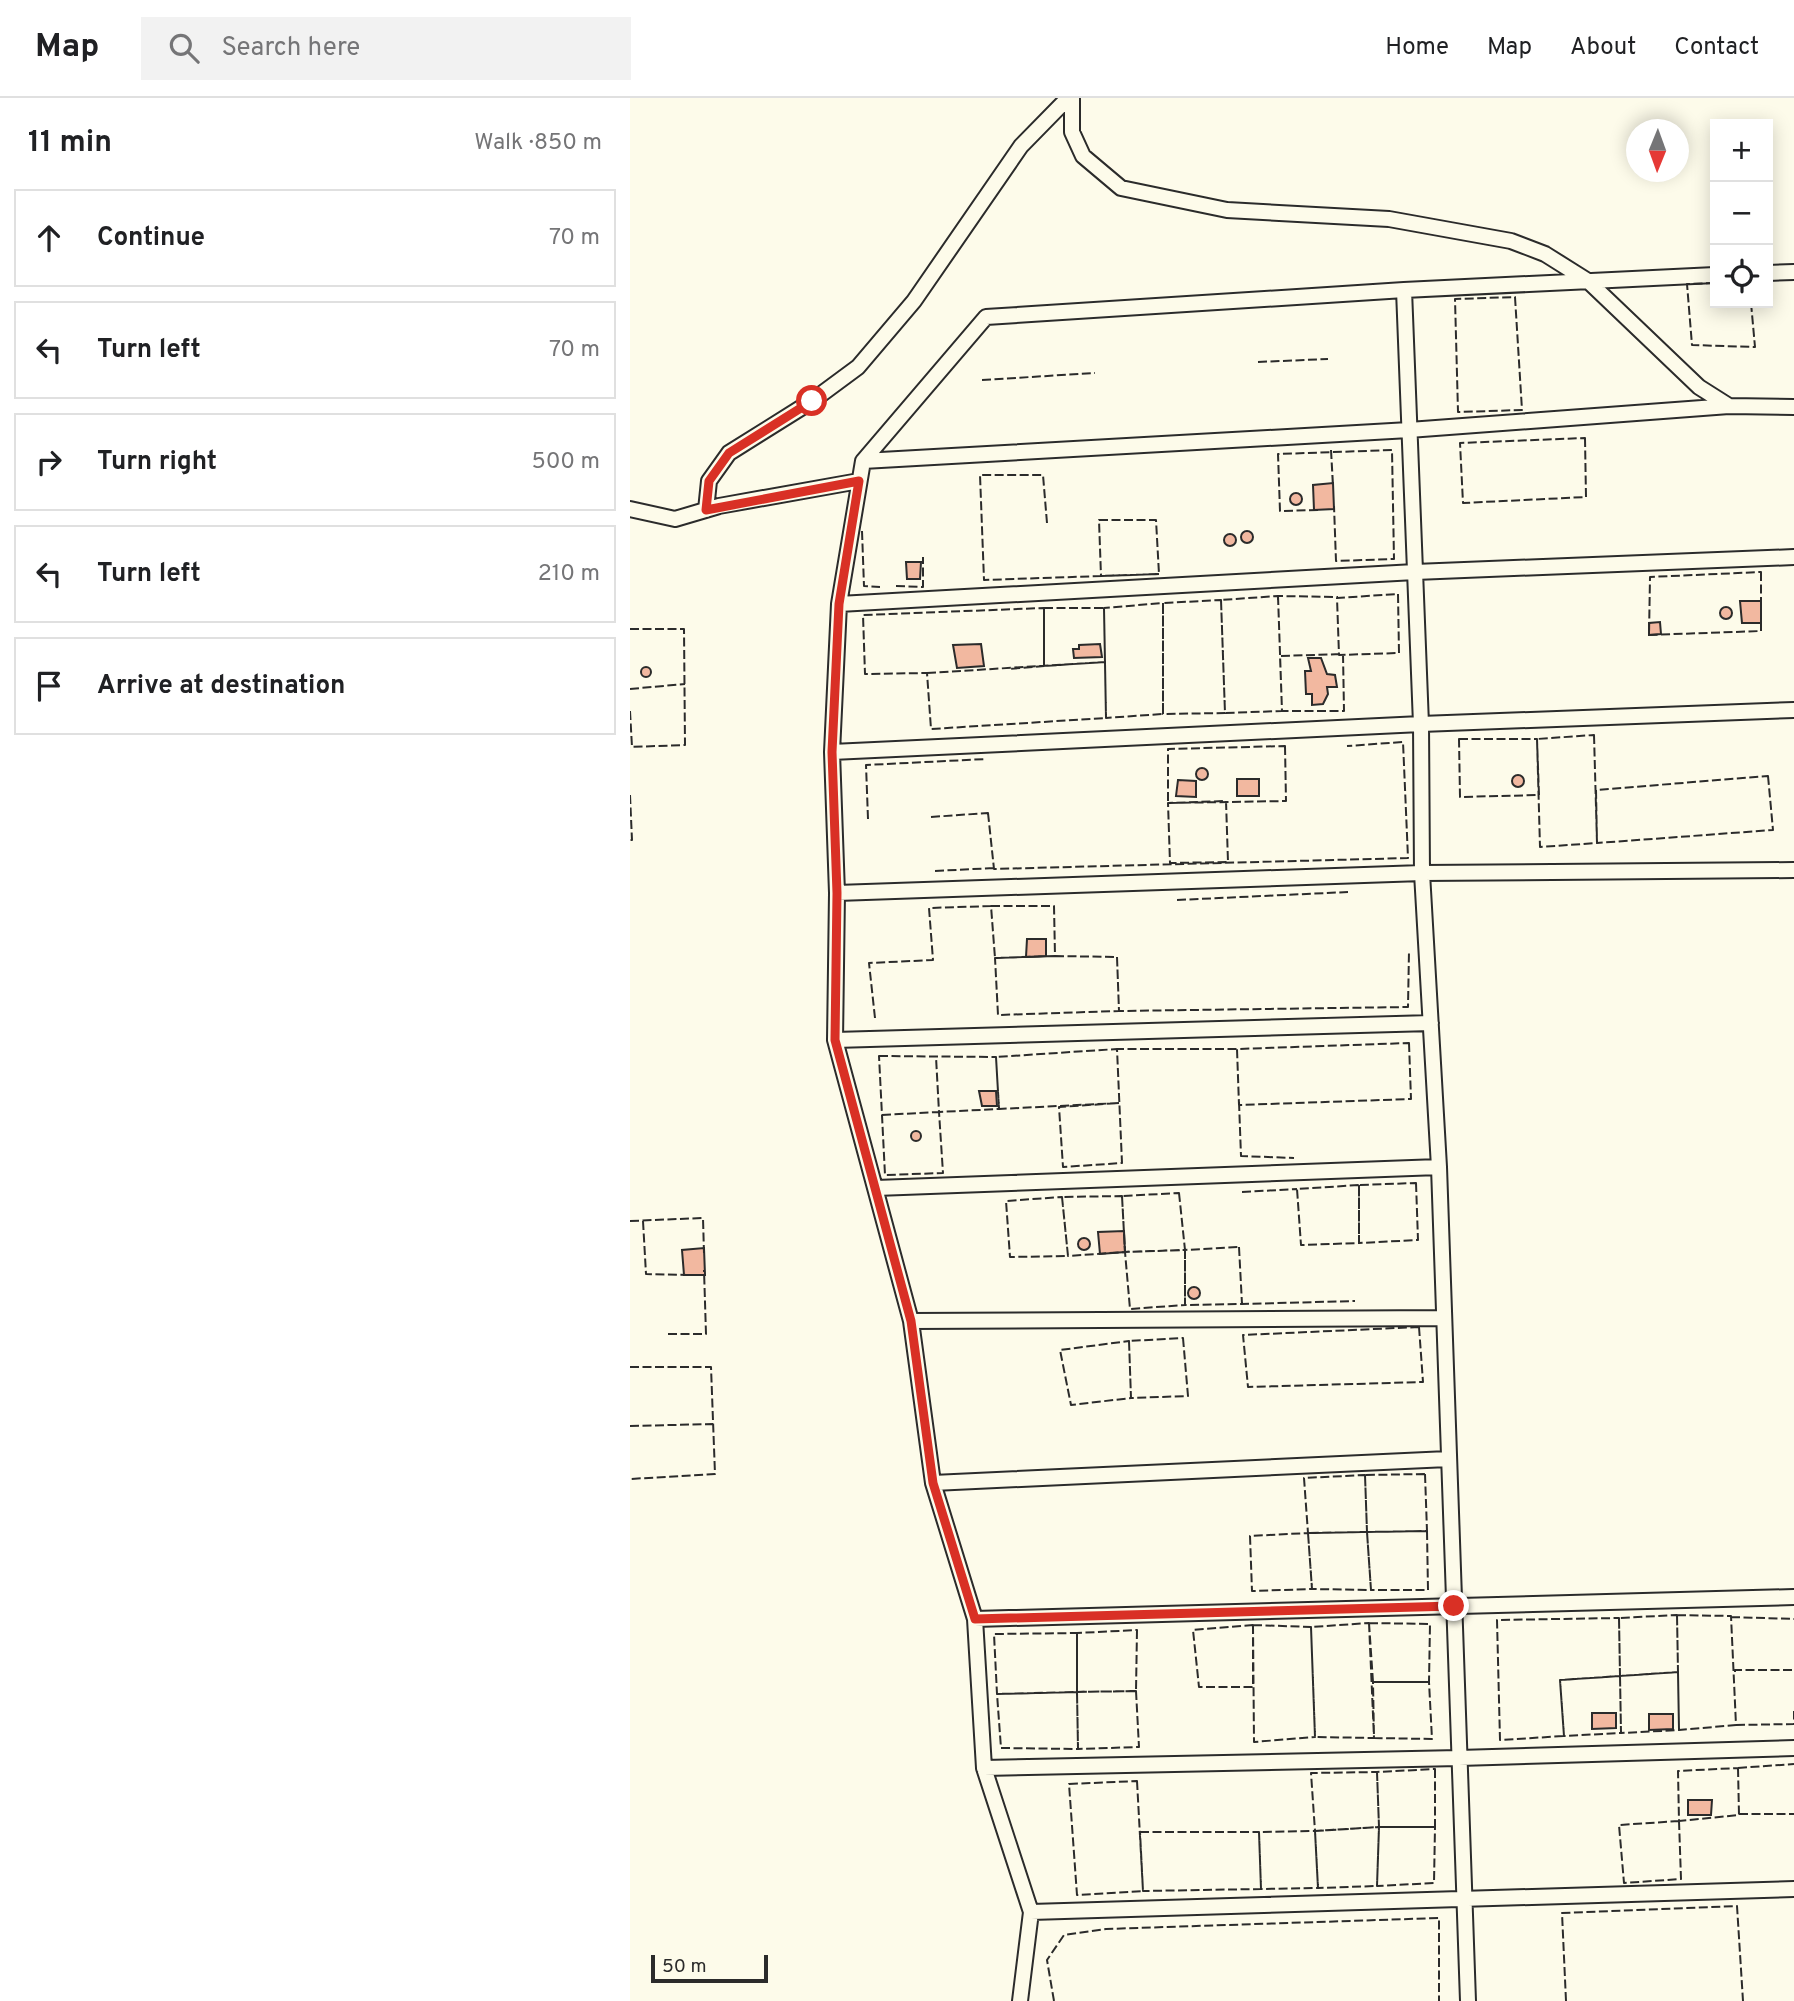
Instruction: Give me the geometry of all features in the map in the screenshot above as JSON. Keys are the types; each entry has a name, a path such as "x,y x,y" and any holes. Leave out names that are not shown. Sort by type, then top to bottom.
{"street":[{"path":"1070,98 1072,132 1083,156 1121,188 1227,210 1389,219 1511,241 1545,254 1588,281 1699,387 1729,406"},
{"path":"706,510 709,481 729,453 812,401 858,367 914,301 1021,146 1070,98"},
{"path":"1773,273 1794,272"},
{"path":"1020,2001 1031,1912 985,1768 975,1619 933,1483 911,1321 835,1040 837,893 832,752 839,604 863,461 986,317 1404,290 1710,275"},
{"path":"1404,290 1420,724 1422,873 1439,1167 1468,2001"},
{"path":"863,461 1409,430 1729,406 1794,407"},
{"path":"630,509 675,519 706,510 859,481"},
{"path":"839,604 1415,572 1794,557"},
{"path":"832,752 1794,709"},
{"path":"837,893 1422,873 1794,870"},
{"path":"835,1040 1431,1023"},
{"path":"876,1188 1439,1167"},
{"path":"911,1321 1443,1318"},
{"path":"933,1483 1448,1459"},
{"path":"975,1619 1794,1597"},
{"path":"985,1768 1460,1759 1794,1748"},
{"path":"1031,1912 1794,1889"}],"building":[{"path":"1333,483 1334,509 1314,510 1313,485"},
{"path":"1296,493 1302,499 1296,505 1290,499"},
{"path":"1247,531 1253,537 1247,543 1241,537"},
{"path":"1230,534 1236,540 1230,546 1224,540"},
{"path":"906,562 921,562 920,579 907,579"},
{"path":"1740,601 1761,601 1761,623 1742,623"},
{"path":"1726,607 1732,613 1726,619 1720,613"},
{"path":"1660,622 1661,634 1649,635 1649,623"},
{"path":"981,644 984,666 957,668 953,645"},
{"path":"1100,644 1102,657 1074,658 1073,649 1079,649 1079,645"},
{"path":"1308,658 1321,658 1327,674 1335,675 1337,687 1327,687 1328,694 1323,704 1312,705 1312,694 1306,694 1305,671 1311,671"},
{"path":"646,667 650,668 650,676 646,677 642,676 641,672 642,668"},
{"path":"1202,768 1208,774 1202,780 1196,774"},
{"path":"1518,775 1524,781 1518,787 1512,781"},
{"path":"1237,779 1259,779 1259,796 1237,796"},
{"path":"1178,780 1196,781 1196,797 1176,796"},
{"path":"1027,939 1046,939 1046,956 1026,957"},
{"path":"979,1091 996,1091 997,1106 982,1106"},
{"path":"916,1131 920,1132 920,1140 916,1141 912,1140 911,1136 912,1132"},
{"path":"1124,1231 1125,1252 1100,1254 1098,1232"},
{"path":"1084,1238 1090,1244 1084,1250 1078,1244"},
{"path":"704,1248 705,1275 684,1275 682,1250"},
{"path":"1194,1287 1200,1293 1194,1299 1188,1293"},
{"path":"1592,1713 1616,1713 1616,1728 1592,1729"},
{"path":"1649,1714 1673,1714 1673,1729 1649,1730"},
{"path":"1688,1800 1712,1800 1711,1815 1688,1815"}],"fence":[{"path":"1710,283 1687,284 1692,345 1755,347 1751,308"},
{"path":"1515,297 1522,410 1458,412 1455,299 1515,297"},
{"path":"1258,362 1328,359"},
{"path":"982,380 1095,373"},
{"path":"1585,438 1586,497 1463,503 1460,443 1585,438"},
{"path":"1331,450 1333,485"},
{"path":"1331,450 1333,487"},
{"path":"1318,510 1280,511 1278,454 1392,450 1394,559 1336,561 1334,506"},
{"path":"1047,523 1043,475 980,475 984,580 1159,574"},
{"path":"1099,520 1156,520 1159,574 1101,576 1099,520"},
{"path":"862,531 864,586 880,587"},
{"path":"896,586 923,587 923,557"},
{"path":"1761,572 1761,631 1649,635 1650,577 1761,572"},
{"path":"1398,594 1399,653 1339,655 1337,598 1398,594"},
{"path":"1278,596 1282,711 1225,713 1221,600 1278,596"},
{"path":"1278,600 1278,596 1338,597"},
{"path":"1221,600 1225,713 1163,714 1163,603 1221,600"},
{"path":"1163,603 1163,714 1106,718 1104,608 1163,603"},
{"path":"1044,608 1104,608 1105,662 1044,666 1044,608"},
{"path":"927,673 1105,662 1106,718 931,729 927,673 865,674 863,615 1044,608 1044,666 1008,669"},
{"path":"630,629 684,629 685,745 630,747"},
{"path":"1343,654 1344,711 1282,711 1280,656 1343,654"},
{"path":"630,689 685,684"},
{"path":"630,711 632,747"},
{"path":"1594,735 1597,843 1540,847 1537,739 1594,735"},
{"path":"1459,739 1537,739 1539,795 1460,797 1459,739"},
{"path":"988,813 994,869 1408,858 1403,742 1347,746"},
{"path":"1285,746 1286,801 1168,803 1168,749 1285,746"},
{"path":"868,819 866,765 986,759"},
{"path":"1768,776 1773,830 1597,843 1596,790 1768,776"},
{"path":"630,795 630,840"},
{"path":"1226,801 1228,862 1170,863 1168,803 1226,801"},
{"path":"931,817 988,813 988,816"},
{"path":"935,871 994,868"},
{"path":"1177,900 1348,892"},
{"path":"991,906 1054,906 1055,956 995,958 991,906"},
{"path":"875,1018 869,963 933,960 929,908 991,906 995,958"},
{"path":"1117,957 1119,1011 1408,1007 1409,951"},
{"path":"1055,956 1117,957 1119,1011 998,1015 995,958 1055,956"},
{"path":"1409,1043 1411,1099 1239,1105 1237,1049 1409,1043"},
{"path":"1117,1049 1122,1163 1063,1167 1059,1107 1119,1103 999,1109 996,1057 1117,1049"},
{"path":"1117,1051 1237,1049"},
{"path":"879,1056 996,1057 999,1109 939,1112 943,1173 885,1175 879,1056"},
{"path":"882,1115 939,1112 936,1057"},
{"path":"1239,1102 1241,1156"},
{"path":"1241,1154 1294,1158"},
{"path":"1416,1183 1418,1240 1359,1243 1359,1185 1416,1183"},
{"path":"1359,1185 1359,1243 1301,1245 1297,1189 1359,1185"},
{"path":"1242,1192 1297,1189"},
{"path":"1179,1193 1185,1250 1125,1252 1122,1196 1179,1193"},
{"path":"1122,1196 1125,1252 1068,1256 1062,1197 1122,1196"},
{"path":"1062,1197 1068,1256 1010,1257 1006,1201 1062,1197"},
{"path":"630,1221 703,1218 704,1253"},
{"path":"643,1221 646,1274 687,1275"},
{"path":"1239,1247 1242,1304 1185,1305 1185,1250 1239,1247"},
{"path":"1185,1250 1185,1305 1130,1309 1125,1252 1185,1250"},
{"path":"668,1334 706,1334 704,1270"},
{"path":"1242,1302 1355,1301"},
{"path":"1419,1327 1423,1382 1248,1387 1243,1335 1419,1327"},
{"path":"1183,1338 1188,1396 1131,1398 1129,1341 1183,1338"},
{"path":"1129,1341 1131,1398 1071,1405 1060,1350 1129,1341"},
{"path":"630,1367 711,1367 715,1474 630,1479"},
{"path":"630,1426 713,1424"},
{"path":"1425,1474 1427,1531 1367,1532 1365,1475 1425,1474"},
{"path":"1365,1475 1367,1532 1308,1533 1304,1478 1365,1475"},
{"path":"1427,1531 1428,1590 1371,1590 1367,1532 1427,1531"},
{"path":"1367,1532 1371,1590 1312,1589 1308,1533 1367,1532"},
{"path":"1308,1533 1312,1589 1252,1591 1250,1536 1308,1533"},
{"path":"1677,1615 1731,1616 1736,1725 1679,1730 1677,1615"},
{"path":"1677,1615 1678,1672 1620,1676 1619,1618 1677,1615"},
{"path":"1731,1617 1794,1619"},
{"path":"1619,1618 1620,1676 1560,1680 1564,1736 1500,1740 1497,1620 1619,1618"},
{"path":"1369,1623 1374,1738 1315,1737 1311,1627 1369,1623"},
{"path":"1369,1623 1430,1624 1429,1682 1373,1682 1369,1623"},
{"path":"1253,1625 1311,1627 1315,1737 1254,1742 1253,1625"},
{"path":"1253,1625 1253,1687 1199,1687 1193,1630 1253,1625"},
{"path":"1137,1630 1136,1691 1077,1692 1077,1633 1137,1630"},
{"path":"1077,1633 1077,1692 997,1694 994,1634 1077,1633"},
{"path":"1735,1672 1794,1670"},
{"path":"1678,1672 1679,1730 1621,1733 1620,1676 1678,1672"},
{"path":"1620,1676 1621,1733 1564,1736 1560,1680 1620,1676"},
{"path":"1373,1682 1429,1682 1432,1739 1374,1738 1373,1682"},
{"path":"1136,1691 1139,1747 1078,1749 1077,1692 1136,1691"},
{"path":"1077,1692 1078,1749 1001,1748 997,1694 1077,1692"},
{"path":"1736,1725 1794,1724 1794,1711"},
{"path":"1738,1768 1794,1764"},
{"path":"1738,1768 1739,1815 1679,1821 1678,1771 1738,1768"},
{"path":"1435,1769 1435,1827 1379,1827 1377,1772 1435,1769"},
{"path":"1377,1772 1379,1827 1315,1831 1311,1773 1377,1772"},
{"path":"1137,1781 1143,1891 1077,1895 1069,1784 1137,1781"},
{"path":"1739,1814 1794,1814"},
{"path":"1679,1821 1681,1879 1624,1883 1619,1825 1679,1821"},
{"path":"1379,1827 1377,1886 1318,1888 1315,1831 1379,1827"},
{"path":"1379,1827 1435,1827 1434,1883 1377,1886 1379,1827"},
{"path":"1315,1831 1318,1888 1261,1889 1259,1832 1315,1831"},
{"path":"1140,1832 1259,1832 1261,1889 1143,1891 1140,1832"},
{"path":"1566,2001 1562,1913 1737,1906 1743,2001"},
{"path":"1054,2001 1047,1960 1064,1935 1106,1929 1439,1918 1439,2001"}],"route":[{"path":"812,401 729,453 709,481 706,510 859,481 839,604 832,752 837,893 835,1040 911,1321 933,1483 975,1619 1454,1606"}]}
